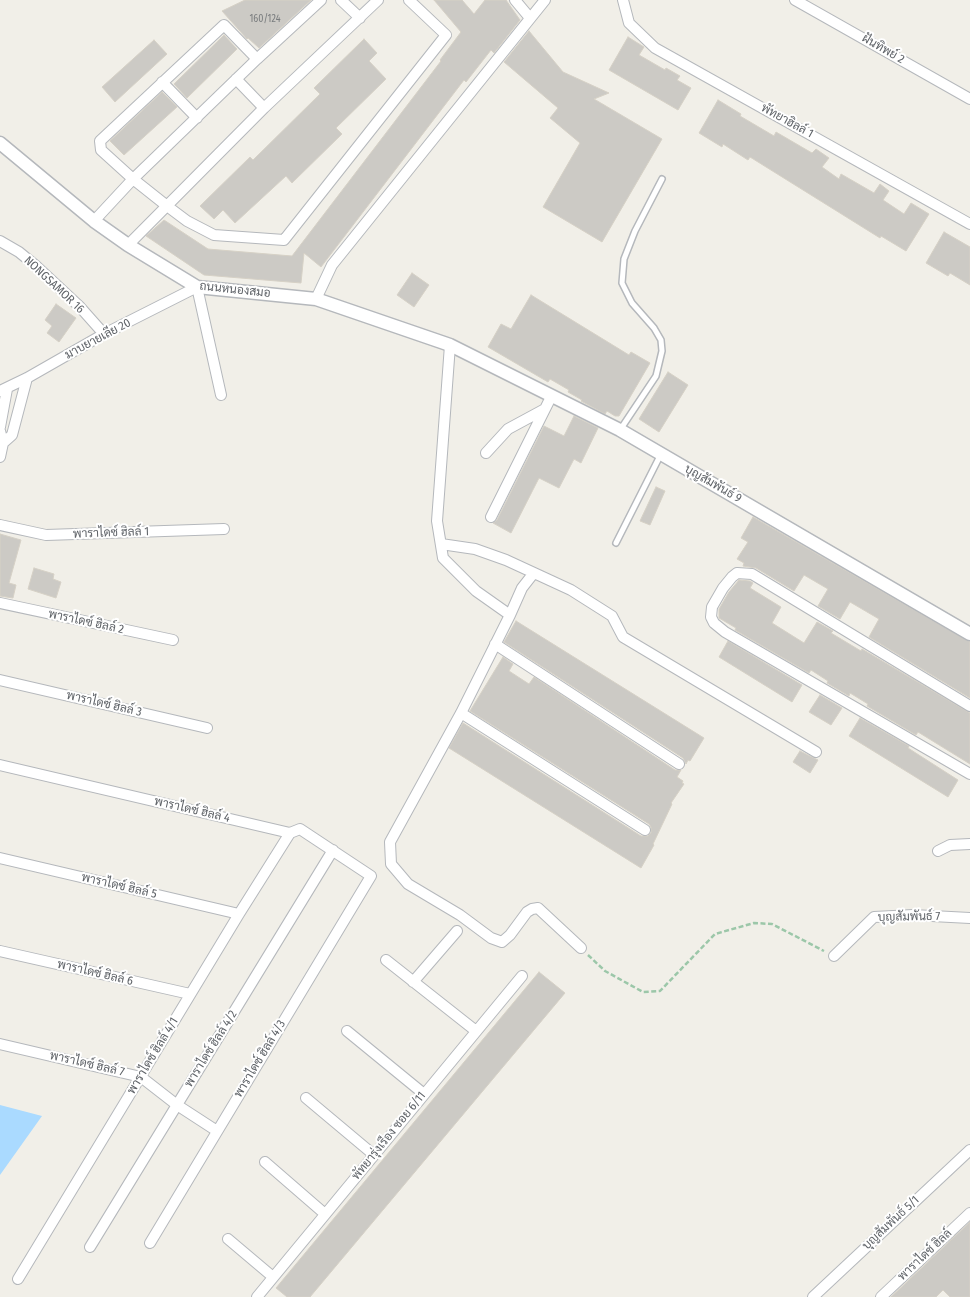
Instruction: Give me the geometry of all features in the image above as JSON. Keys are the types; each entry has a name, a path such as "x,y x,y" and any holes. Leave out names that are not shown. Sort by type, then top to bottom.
{"street":[{"path":"94,221 133,179 321,0"},
{"path":"342,0 360,18"},
{"path":"128,245 264,108 378,0"},
{"path":"257,59 224,25 100,141 101,150 167,206 187,221 214,235 284,240 446,35 409,0"},
{"path":"515,0 530,18"},
{"path":"316,299 332,265 544,0"},
{"name":"พัทยาฮิลล์ 1","path":"623,0 629,23 655,48 970,224"},
{"name":"ฝันทิพย์ 2","path":"795,0 970,99"},
{"path":"236,80 264,108"},
{"path":"162,82 197,118"},
{"name":"ถนนหนองสมอ","path":"1,144 94,221 128,245 197,287 316,299 450,345"},
{"name":"NONGSAMOR 16","path":"0,241 19,252 36,266 80,307 104,334"},
{"path":"197,287 221,395"},
{"name":"มาบยายเลีย 20","path":"3,390 104,334 197,287"},
{"path":"450,345 438,521 443,558 476,591 510,615"},
{"name":"บุญสัมพันธ์ 9","path":"450,345 620,430 970,634"},
{"path":"3,443 12,435 27,378"},
{"path":"0,457 3,443 0,429 3,390"},
{"path":"491,517 551,397"},
{"path":"486,453 508,429 545,409"},
{"name":"พาราไดซ์ ฮิลล์ 1","path":"0,525 46,536 224,529"},
{"path":"441,544 475,549 506,560 571,590 612,616 623,636 816,752"},
{"path":"970,706 752,574 737,572 723,588 712,607 714,623 724,632 970,774"},
{"path":"533,574 522,588 461,713 390,842 391,864 408,884 460,915 491,938 502,942 510,936 527,912 538,908 581,948"},
{"name":"พาราไดซ์ ฮิลล์ 2","path":"0,603 173,640"},
{"path":"495,644 679,764"},
{"name":"พาราไดซ์ ฮิลล์ 3","path":"0,680 208,728"},
{"path":"461,713 644,830"},
{"name":"พาราไดซ์ ฮิลล์ 4","path":"0,766 290,833 300,830 371,876"},
{"name":"พาราไดซ์ ฮิลล์ 4/1","path":"18,1279 190,994 290,833"},
{"path":"938,851 950,845 970,844"},
{"name":"พาราไดซ์ ฮิลล์ 4/2","path":"90,1247 333,850"},
{"name":"พาราไดซ์ ฮิลล์ 5","path":"0,858 239,914"},
{"name":"พาราไดซ์ ฮิลล์ 4/3","path":"150,1243 371,876"},
{"name":"บุญสัมพันธ์ 7","path":"834,956 874,917 913,915 970,918"},
{"path":"413,982 457,931"},
{"name":"พาราไดซ์ ฮิลล์ 6","path":"0,951 190,994"},
{"path":"386,960 476,1031"},
{"name":"พัทยารุ่งเรือง ซอย 6/11","path":"257,1297 522,976"},
{"path":"347,1031 424,1094"},
{"name":"พาราไดซ์ ฮิลล์ 7","path":"0,1044 141,1077 177,1105 217,1131"},
{"path":"306,1098 374,1155"},
{"name":"บุญสัมพันธ์ 5/1","path":"812,1297 970,1150"},
{"path":"265,1162 325,1214"},
{"name":"พาราไดซ์ ฮิลล์","path":"881,1297 970,1213"},
{"path":"228,1239 274,1277"}],"lane":[{"path":"620,430 656,376 662,351 661,340 654,328 632,303 622,283 624,259 635,231 662,179"},
{"path":"616,543 661,454"}],"path":[{"path":"581,948 605,972 643,992 660,991 715,934 754,923 772,924 834,956"}],"water":[{"path":"0,1105 42,1116 0,1175"}],"building":[{"path":"245,0 311,0 259,48 247,39 222,11"},
{"path":"434,0 462,0 474,14 485,0 506,0 520,20 494,53 491,50 466,82 464,80 321,267 304,253 301,283 204,275 146,236 164,220 208,249 292,256 441,61 461,32"},
{"path":"529,31 563,72 609,93 594,99 662,139 602,242 543,207 580,143 550,118 558,108 504,62"},
{"path":"224,35 237,49 187,98 174,84"},
{"path":"628,37 644,47 639,55 680,76 677,80 691,88 678,110 609,70"},
{"path":"364,39 377,53 369,61 386,79 336,128 342,134 292,183 286,176 235,223 223,210 214,219 200,206 250,157 253,160 320,94 314,88"},
{"path":"154,40 167,54 115,102 102,87"},
{"path":"162,92 177,107 124,155 110,141"},
{"path":"718,100 741,114 740,116 774,136 776,132 812,153 816,149 829,158 822,167 839,179 841,174 874,193 880,184 889,191 883,200 904,214 911,203 929,214 906,251 881,236 880,238 750,157 748,160 723,144 722,147 699,133"},
{"path":"944,232 970,247 970,285 950,273 948,276 926,263"},
{"path":"412,273 429,285 414,307 397,295"},
{"path":"531,295 629,355 631,352 650,363 619,416 615,416 607,411 605,414 581,401 568,392 569,390 550,379 548,382 488,347 501,324 511,329"},
{"path":"56,304 76,318 59,342 47,333 52,326 45,320"},
{"path":"668,372 688,385 659,432 639,419"},
{"path":"574,416 598,428 581,463 574,459 559,488 539,478 511,533 493,523 497,520 544,426 564,436"},
{"path":"656,487 665,491 650,525 640,521"},
{"path":"753,517 970,642 970,698 869,637 879,619 850,602 840,619 818,606 828,589 804,575 794,591 756,568 743,566 744,563 737,559 748,542 741,538"},
{"path":"0,534 21,540 9,583 16,585 13,598 0,596"},
{"path":"34,568 54,574 53,579 61,582 56,598 28,589"},
{"path":"739,580 750,581 753,583 750,588 781,607 772,623 804,643 817,622 861,651 862,649 970,713 970,764 918,732 916,735 867,706 868,704 850,693 849,696 827,683 828,681 811,670 809,673 735,630 736,628 719,618 719,609"},
{"path":"516,621 704,738 690,761 688,760 686,764 683,758 504,642"},
{"path":"728,641 802,685 792,702 719,657"},
{"path":"503,657 513,664 509,671 529,684 534,677 675,770 681,770 677,777 684,784 671,803 654,845 641,868 449,748 463,723 641,836 648,836 651,833 649,824 470,711"},
{"path":"820,695 842,708 831,725 809,712"},
{"path":"860,718 909,746 908,748 958,780 948,797 849,736"},
{"path":"800,751 818,760 810,773 793,762"},
{"path":"539,972 565,993 310,1297 287,1297 276,1288"},
{"path":"970,1222 970,1297 950,1297 943,1290 936,1297 891,1297"}]}
